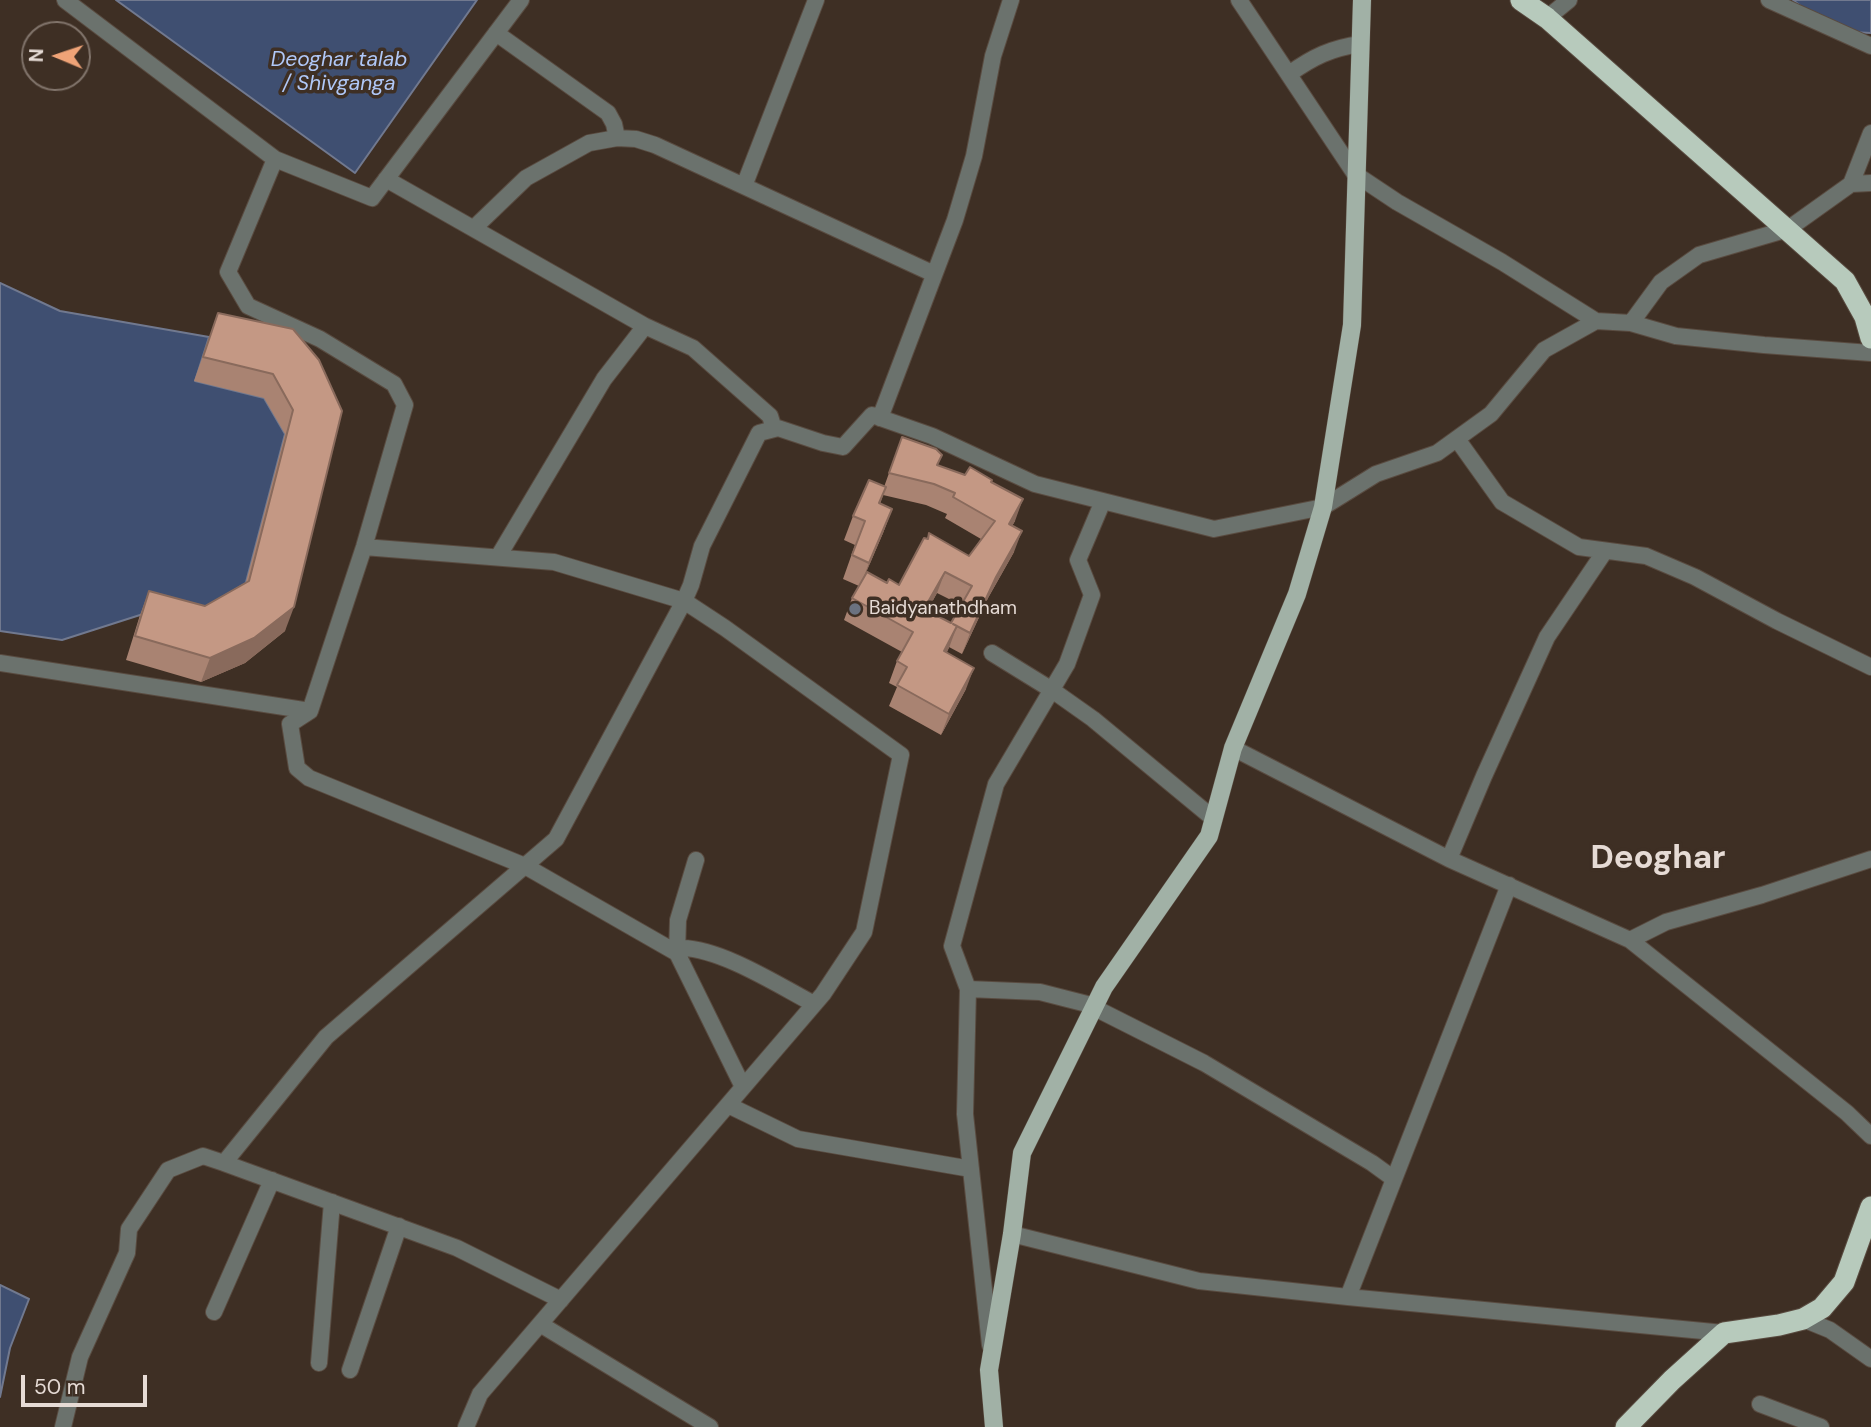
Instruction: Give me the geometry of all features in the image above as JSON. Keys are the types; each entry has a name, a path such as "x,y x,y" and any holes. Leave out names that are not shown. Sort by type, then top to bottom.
{"highway":[{"path":"1521,0 1548,18 1845,281 1865,317 1871,338"},
{"path":"1626,1427 1724,1333 1803,1319 1822,1308 1844,1282 1871,1207"}],"main road":[{"path":"994,1427 989,1370 1012,1234 1022,1153 1104,987 1209,836 1233,748 1297,594 1323,507 1352,325 1362,0"}],"street":[{"path":"65,0 275,159 372,198 521,0"},
{"path":"744,186 816,0"},
{"path":"880,418 955,220 974,156 993,56 1012,0"},
{"path":"1239,0 1356,174 1397,202 1502,262 1596,321 1631,323 1676,336 1871,353"},
{"path":"1548,18 1569,0"},
{"path":"1769,0 1871,46"},
{"path":"496,33 608,113 617,138"},
{"path":"1289,74 1322,54 1339,47 1361,44"},
{"path":"1851,184 1871,133"},
{"path":"474,228 526,178 589,143 617,138 636,139 655,145 934,274"},
{"path":"275,159 228,272 248,306 320,339 394,384 405,405 364,547 310,711 290,724 297,768 309,778 525,866 677,953"},
{"path":"386,179 645,326 693,348 770,416 774,429"},
{"path":"1631,323 1661,282 1699,255 1788,229 1851,184 1871,183"},
{"path":"224,1163 326,1037 556,839 684,601 702,546 759,433 778,428 843,447 872,415 932,436 1035,484 1214,528 1323,507 1376,474 1437,453 1491,414 1544,351 1596,321"},
{"path":"498,557 604,379 645,326"},
{"path":"1457,439 1502,502 1579,547 1646,556 1695,577 1871,667"},
{"path":"991,1354 965,1114 968,989 952,946 996,784 1067,664 1092,595 1078,560 1103,502"},
{"path":"364,547 554,562 684,601 901,755 864,932 823,994 480,1394 466,1427"},
{"path":"1449,859 1547,637 1605,551"},
{"path":"992,653 1093,719 1214,819"},
{"path":"0,663 310,711"},
{"path":"1233,748 1449,859 1630,940 1847,1113 1871,1136"},
{"path":"1630,940 1666,922 1762,895 1871,859"},
{"path":"696,860 678,920 677,953 743,1087"},
{"path":"1348,1297 1509,885"},
{"path":"677,953 682,948 694,948 741,965 814,1004"},
{"path":"968,989 1040,992 1087,1004 1204,1063 1394,1178"},
{"path":"728,1105 798,1139 971,1169"},
{"path":"63,1427 80,1357 127,1253 129,1229 168,1170 203,1156 457,1248 561,1300"},
{"path":"214,1312 272,1180"},
{"path":"319,1363 332,1202"},
{"path":"350,1370 399,1226"},
{"path":"1012,1234 1199,1281 1724,1333"},
{"path":"1803,1319 1830,1330 1871,1359"},
{"path":"540,1324 710,1427"},
{"path":"1760,1404 1821,1427"}],"water":[{"name":"Deoghar talab / Shivganga","path":"116,0 477,0 355,173"},
{"path":"1793,0 1871,0 1871,33 1832,31"},
{"path":"0,283 60,311 209,337 195,381 264,398 285,434 240,605 140,615 62,640 0,631"},
{"path":"0,1285 29,1299 10,1348 0,1397"}],"building":[{"path":"218,313 293,329 319,360 342,411 294,607 254,638 210,658 135,636 149,591 205,606 249,581 293,410 273,374 203,357"},
{"path":"902,437 936,449 942,455 937,465 965,475 970,467 1023,499 1009,524 1022,531 996,577 970,633 957,626 944,651 974,668 949,714 897,685 907,667 897,661 913,632 852,598 867,572 887,583 889,579 899,585 924,538 928,539 929,533 969,556 995,521 953,497 955,493 934,484 889,473","holes":["945,572 972,586 951,623 924,609"]},
{"path":"869,480 886,487 879,503 892,509 869,563 852,555 865,521 853,516"}],"place":[{"name":"Baidyanathdham","path":"855,609"}],"district":[{"name":"Deoghar","path":"1658,859"}]}
